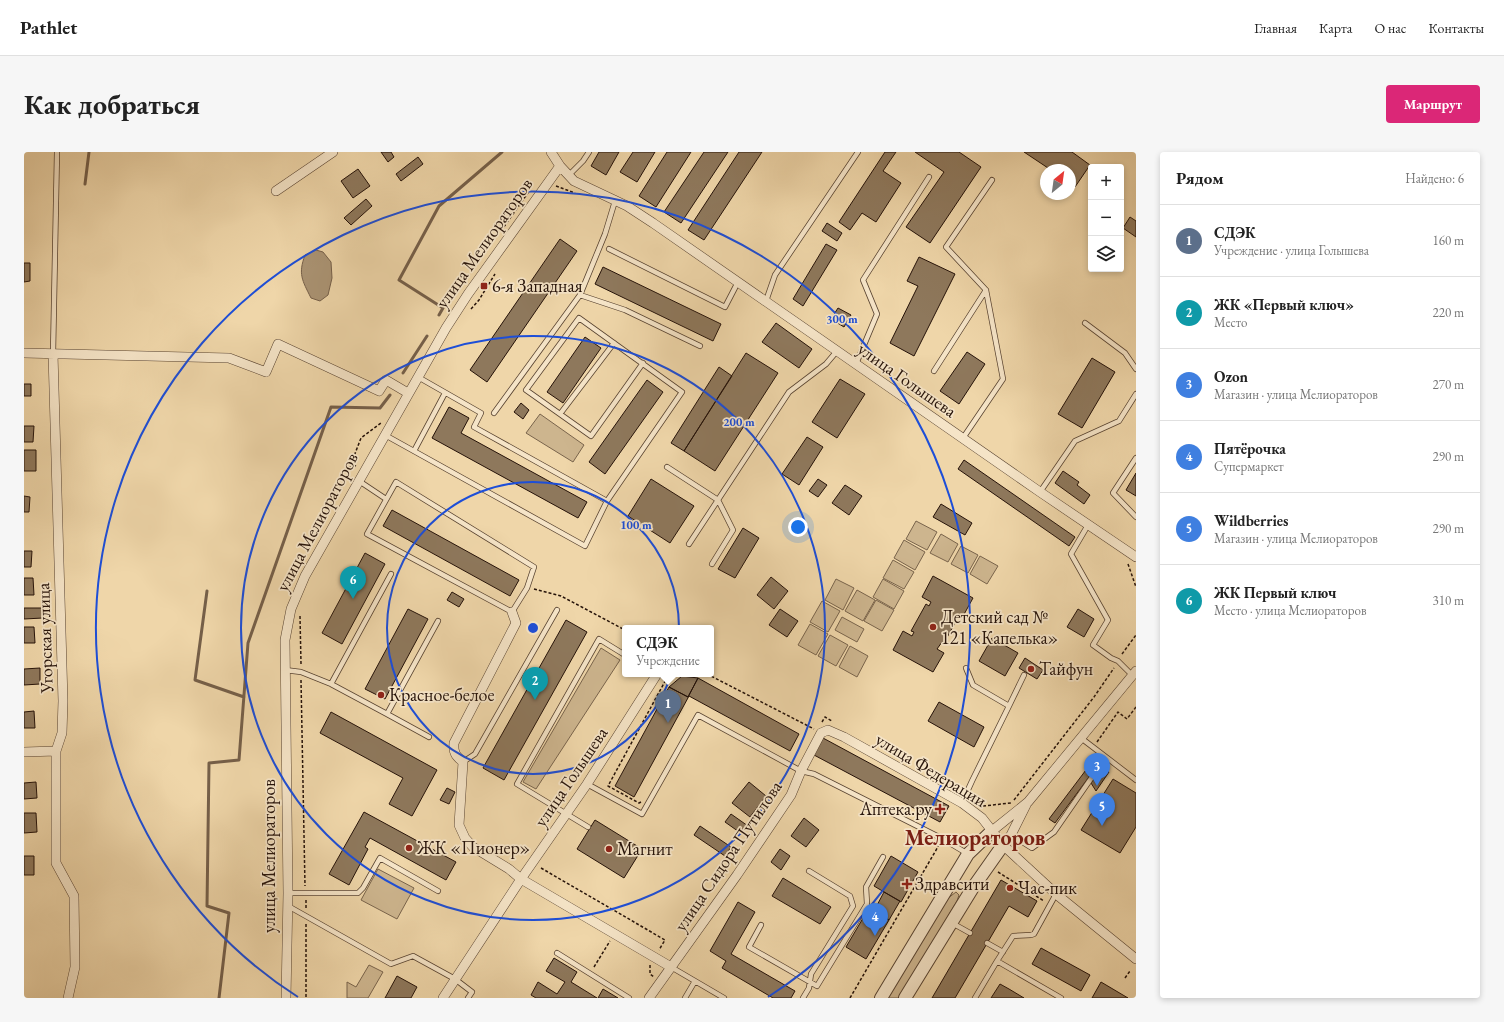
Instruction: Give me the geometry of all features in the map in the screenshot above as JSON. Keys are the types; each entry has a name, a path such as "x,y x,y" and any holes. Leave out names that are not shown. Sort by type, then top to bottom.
{"street":[{"path":"276,191 333,152"},
{"name":"улица Голышева","path":"551,152 560,166 574,181 626,206 653,223 1088,525 1135,554"},
{"name":"улица Мелиораторов","path":"286,998 288,893 285,640 291,610 305,576 408,393 468,294 560,166"},
{"path":"24,353 229,358 266,372 278,344 379,391 386,380 408,393"},
{"name":"Угорская улица","path":"53,354 63,701 62,733 56,751 56,863 74,896 75,967 68,998"},
{"path":"512,612 516,623 454,743 453,750 456,756 463,762 459,825 465,838 473,847 509,868 521,879 671,967"},
{"path":"881,998 968,854 992,831 1028,802 1134,673"},
{"name":"улица Голышева","path":"443,998 521,879 587,784 655,677"},
{"name":"улица Федерации","path":"828,730 962,803 982,818 1003,845 1056,894 1136,959"},
{"name":"улица Сидора Путилова","path":"649,998 738,875 791,795 801,771 821,733 828,730"},
{"path":"24,752 56,751"},
{"path":"905,998 972,889 1011,835 1028,802"}],"lane":[{"name":"Угорская улица","path":"53,354 56,152"},
{"path":"568,175 583,161 589,152"},
{"path":"766,301 775,275 858,152"},
{"path":"856,364 877,314 863,280 929,177"},
{"path":"963,438 1003,379 986,290 946,246 992,180"},
{"path":"494,413 580,295 605,234 615,201"},
{"path":"609,249 726,307 738,282"},
{"path":"934,371 986,290"},
{"path":"580,295 625,310 700,346"},
{"path":"385,435 586,546 607,500 682,392 643,363 614,342 579,318 526,390 591,436 643,363"},
{"path":"1085,323 1126,353 1136,370"},
{"path":"560,414 614,342"},
{"path":"689,544 789,392 826,364 837,351"},
{"path":"418,378 481,413 474,427 607,500"},
{"path":"414,451 445,393"},
{"path":"1040,492 1075,441 1119,421 1136,394"},
{"path":"1136,458 1114,493 1136,517"},
{"path":"667,467 718,500 732,530 712,564"},
{"path":"358,481 386,499"},
{"path":"396,482 534,567 527,588 512,612 367,534 386,499 396,482"},
{"path":"1088,525 1071,554 1108,620 1093,645 1134,673"},
{"path":"331,684 392,574"},
{"path":"463,762 475,754 557,610"},
{"path":"387,714 438,621"},
{"path":"588,827 517,784 599,639 622,653"},
{"path":"966,668 973,685 1009,706"},
{"path":"285,670 301,672 331,684 429,737"},
{"path":"962,803 1024,675"},
{"path":"587,784 642,814 698,716 801,771 814,774 943,839 968,854"},
{"path":"1081,738 1136,780"},
{"path":"1011,835 1032,848 1054,832 1106,757"},
{"path":"761,925 749,947 817,986 867,904 866,887 883,857"},
{"path":"288,893 358,893 364,888 380,858 438,891"},
{"path":"804,998 809,988 811,974 853,906 850,896 809,871"},
{"path":"975,998 1013,936 1033,935 1056,894"},
{"path":"288,906 391,964 413,956 455,979 472,992 468,998"},
{"path":"951,923 970,933"},
{"path":"988,943 1003,952"},
{"path":"557,953 629,998"},
{"path":"997,961 1061,998"},
{"path":"671,967 724,998"},
{"path":"685,998 695,981"}],"path":[{"path":"469,311 479,300 494,276 496,269"},
{"path":"305,556 348,474 361,438 382,422"},
{"path":"351,464 364,471"},
{"path":"527,588 561,596 622,628"},
{"path":"300,616 306,893 306,998"},
{"path":"1012,803 1094,697 1136,634"},
{"path":"713,677 817,731"},
{"path":"1093,747 1118,712 1127,719 1136,707"},
{"path":"850,998 943,839"},
{"path":"533,862 665,940 650,964 650,974 660,981"},
{"path":"989,865 1042,899 1049,908"},
{"path":"590,974 614,934"},
{"path":"1125,978 1130,971"}],"shaded area":[{"path":"316,250 323,252 331,262 332,278 328,295 320,301 311,298 303,281 301,272 305,255"},
{"path":"540,414 584,445 573,462 526,433"},
{"path":"916,521 937,532 927,550 906,539"},
{"path":"941,534 958,544 948,562 930,553"},
{"path":"904,540 925,552 915,570 894,558"},
{"path":"961,546 978,555 968,573 951,564"},
{"path":"980,556 998,566 987,584 970,574"},
{"path":"893,560 914,572 904,589 883,578"},
{"path":"836,579 854,588 843,610 825,600"},
{"path":"883,579 904,591 894,609 873,597"},
{"path":"857,590 875,600 863,621 845,611"},
{"path":"876,600 894,610 882,631 864,621"},
{"path":"822,601 840,611 828,632 810,622"},
{"path":"842,617 864,629 857,642 835,630"},
{"path":"810,624 828,634 816,655 798,645"},
{"path":"830,635 848,645 836,666 818,656"},
{"path":"850,646 868,656 857,677 839,667"},
{"path":"601,648 620,660 536,789 523,782"},
{"path":"378,869 414,888 397,919 361,900"},
{"path":"956,892 959,895 957,901 899,998 885,998 943,902"},
{"path":"369,965 383,972 368,998 347,998 347,982 356,987"}],"building":[{"path":"381,152 391,152 394,157 388,162"},
{"path":"599,152 619,152 606,175 591,166"},
{"path":"633,152 655,152 637,182 620,172"},
{"path":"667,152 691,152 656,207 639,196"},
{"path":"704,152 728,152 681,223 664,212"},
{"path":"739,152 762,152 704,240 688,230"},
{"path":"885,152 896,152 883,171 901,183 876,222 862,213 850,230 839,222"},
{"path":"915,152 959,152 981,167 930,243 906,227 944,172"},
{"path":"1024,152 1072,152 1089,164 1088,168 1076,186 1076,164 1042,164"},
{"path":"418,157 423,164 401,181 396,174"},
{"path":"358,169 370,186 353,198 341,181"},
{"path":"366,199 372,206 351,225 344,218"},
{"path":"1130,217 1136,221 1136,237 1124,229"},
{"path":"827,223 842,233 837,241 822,231"},
{"path":"560,239 577,251 487,382 470,370"},
{"path":"826,244 837,250 803,306 793,299"},
{"path":"919,257 955,274 914,356 890,343 918,286 907,281"},
{"path":"24,263 30,263 30,281 24,282"},
{"path":"603,267 721,324 713,341 595,284"},
{"path":"838,308 851,315 844,327 831,319"},
{"path":"776,323 812,349 799,368 762,342"},
{"path":"585,337 601,348 563,403 547,392"},
{"path":"967,352 985,364 959,404 940,391"},
{"path":"746,353 778,373 715,471 684,451"},
{"path":"1092,358 1115,372 1082,428 1058,414"},
{"path":"719,367 732,376 684,451 671,443"},
{"path":"840,379 865,394 837,438 812,422"},
{"path":"647,380 663,392 605,474 589,462"},
{"path":"24,384 31,384 31,396 24,396"},
{"path":"521,403 529,410 523,419 514,412"},
{"path":"449,407 469,418 461,433 587,502 578,518 432,438"},
{"path":"24,426 34,426 33,442 24,442"},
{"path":"807,437 823,447 799,485 782,474"},
{"path":"24,450 36,450 36,471 24,471"},
{"path":"964,460 1075,537 1069,546 958,469"},
{"path":"1063,471 1079,482 1077,485 1090,495 1084,504 1055,483"},
{"path":"1136,473 1136,496 1126,490"},
{"path":"651,479 694,506 670,543 628,516"},
{"path":"818,479 827,485 818,497 809,491"},
{"path":"845,485 862,496 849,515 832,503"},
{"path":"24,496 30,497 29,512 24,512"},
{"path":"941,504 972,523 965,535 933,517"},
{"path":"392,510 519,580 510,596 383,526"},
{"path":"743,528 759,538 735,578 718,569"},
{"path":"24,551 32,551 31,567 24,567"},
{"path":"365,553 385,564 342,644 322,633"},
{"name":"Детский сад № 121 «Капелька»","path":"933,576 973,598 962,618 957,615 953,622 955,623 944,643 942,642 937,649 944,653 933,672 893,650 903,631 912,636 914,632 911,631 926,604 929,606 931,602 922,597"},
{"path":"771,577 788,591 774,609 757,595"},
{"path":"24,578 33,578 34,595 24,595"},
{"path":"452,592 464,599 459,607 447,600"},
{"path":"24,608 43,608 43,618 24,619"},
{"path":"408,609 428,619 385,699 365,689"},
{"path":"780,609 798,621 787,637 769,625"},
{"path":"1078,609 1094,619 1084,637 1067,627"},
{"path":"566,620 587,632 504,780 483,768"},
{"path":"24,627 34,627 35,643 24,643"},
{"path":"992,638 1018,653 1005,676 979,661"},
{"name":"Тайфун","path":"1025,658 1043,670 1037,679 1019,668"},
{"path":"40,668 40,684 24,685 24,669"},
{"path":"681,677 698,678 688,697 669,687"},
{"path":"698,678 799,734 790,751 689,696 634,797 615,786 669,687 688,697"},
{"path":"939,702 984,727 974,747 928,721"},
{"path":"34,711 35,728 24,728 24,712"},
{"path":"331,712 437,770 412,816 389,804 403,778 320,733"},
{"path":"823,738 949,806 940,822 814,755"},
{"path":"1095,758 1100,762 1055,823 1049,819"},
{"path":"1101,767 1109,772 1096,791 1091,783"},
{"path":"1113,779 1136,793 1136,827 1120,853 1081,830"},
{"path":"36,782 37,798 24,799 24,783"},
{"path":"749,782 766,796 750,817 732,803"},
{"path":"447,788 455,792 449,804 440,800"},
{"name":"ЖК «Пионер»","path":"364,812 456,862 446,880 370,838 365,847 368,849 349,885 329,874"},
{"path":"24,813 36,813 37,832 24,833"},
{"path":"731,814 748,826 742,834 725,822"},
{"path":"804,818 819,830 806,847 791,836"},
{"name":"Магнит","path":"595,820 642,849 624,878 577,849"},
{"path":"700,826 731,847 725,856 694,835"},
{"path":"780,849 790,856 781,870 771,862"},
{"path":"24,856 34,856 34,875 24,875"},
{"path":"891,856 918,872 901,902 874,886"},
{"path":"783,878 831,907 820,924 772,896"},
{"path":"1001,880 1037,901 1028,917 1009,906 955,998 932,998"},
{"path":"884,892 900,901 889,920 874,911"},
{"path":"738,902 755,912 731,954 795,991 791,998 773,998 722,968 726,961 710,951"},
{"path":"869,908 889,920 866,959 846,947"},
{"path":"1041,948 1090,975 1081,991 1032,964"},
{"path":"554,958 577,972 571,982 597,998 536,998 531,995 538,982 557,994 565,982 546,971"},
{"path":"397,976 417,987 411,998 385,998"},
{"path":"1101,982 1128,998 1092,998"},
{"path":"1000,984 1009,989 1024,998 991,998"},
{"path":"603,989 618,998 598,998"}],"waterway":[{"path":"85,184 89,152"},
{"path":"439,315 443,308 399,280 439,206 502,152"},
{"path":"403,373 427,336"},
{"path":"219,998 229,913 207,906 209,763 239,760 248,643 331,407 380,408 390,395"},
{"path":"207,591 195,680 244,697"}],"place":[{"name":"6-я Западная","path":"484,286"},
{"name":"ЖК Первый ключ","path":"353,599"},
{"name":"Детский сад № 121 «Капелька»","path":"933,627"},
{"name":"Тайфун","path":"1031,669"},
{"name":"Красное-белое","path":"381,695"},
{"name":"ЖК «Первый ключ»","path":"535,700"},
{"name":"СДЭК","path":"668,723"},
{"name":"Ozon","path":"1097,786"},
{"name":"Аптека.ру","path":"940,809"},
{"name":"Wildberries","path":"1102,826"},
{"name":"ЖК «Пионер»","path":"409,848"},
{"name":"Магнит","path":"609,849"},
{"name":"Здравсити","path":"907,884"},
{"name":"Час-пик","path":"1010,888"},
{"name":"Пятёрочка","path":"875,936"}],"district":[{"name":"Мелиораторов","path":"975,837"}]}
